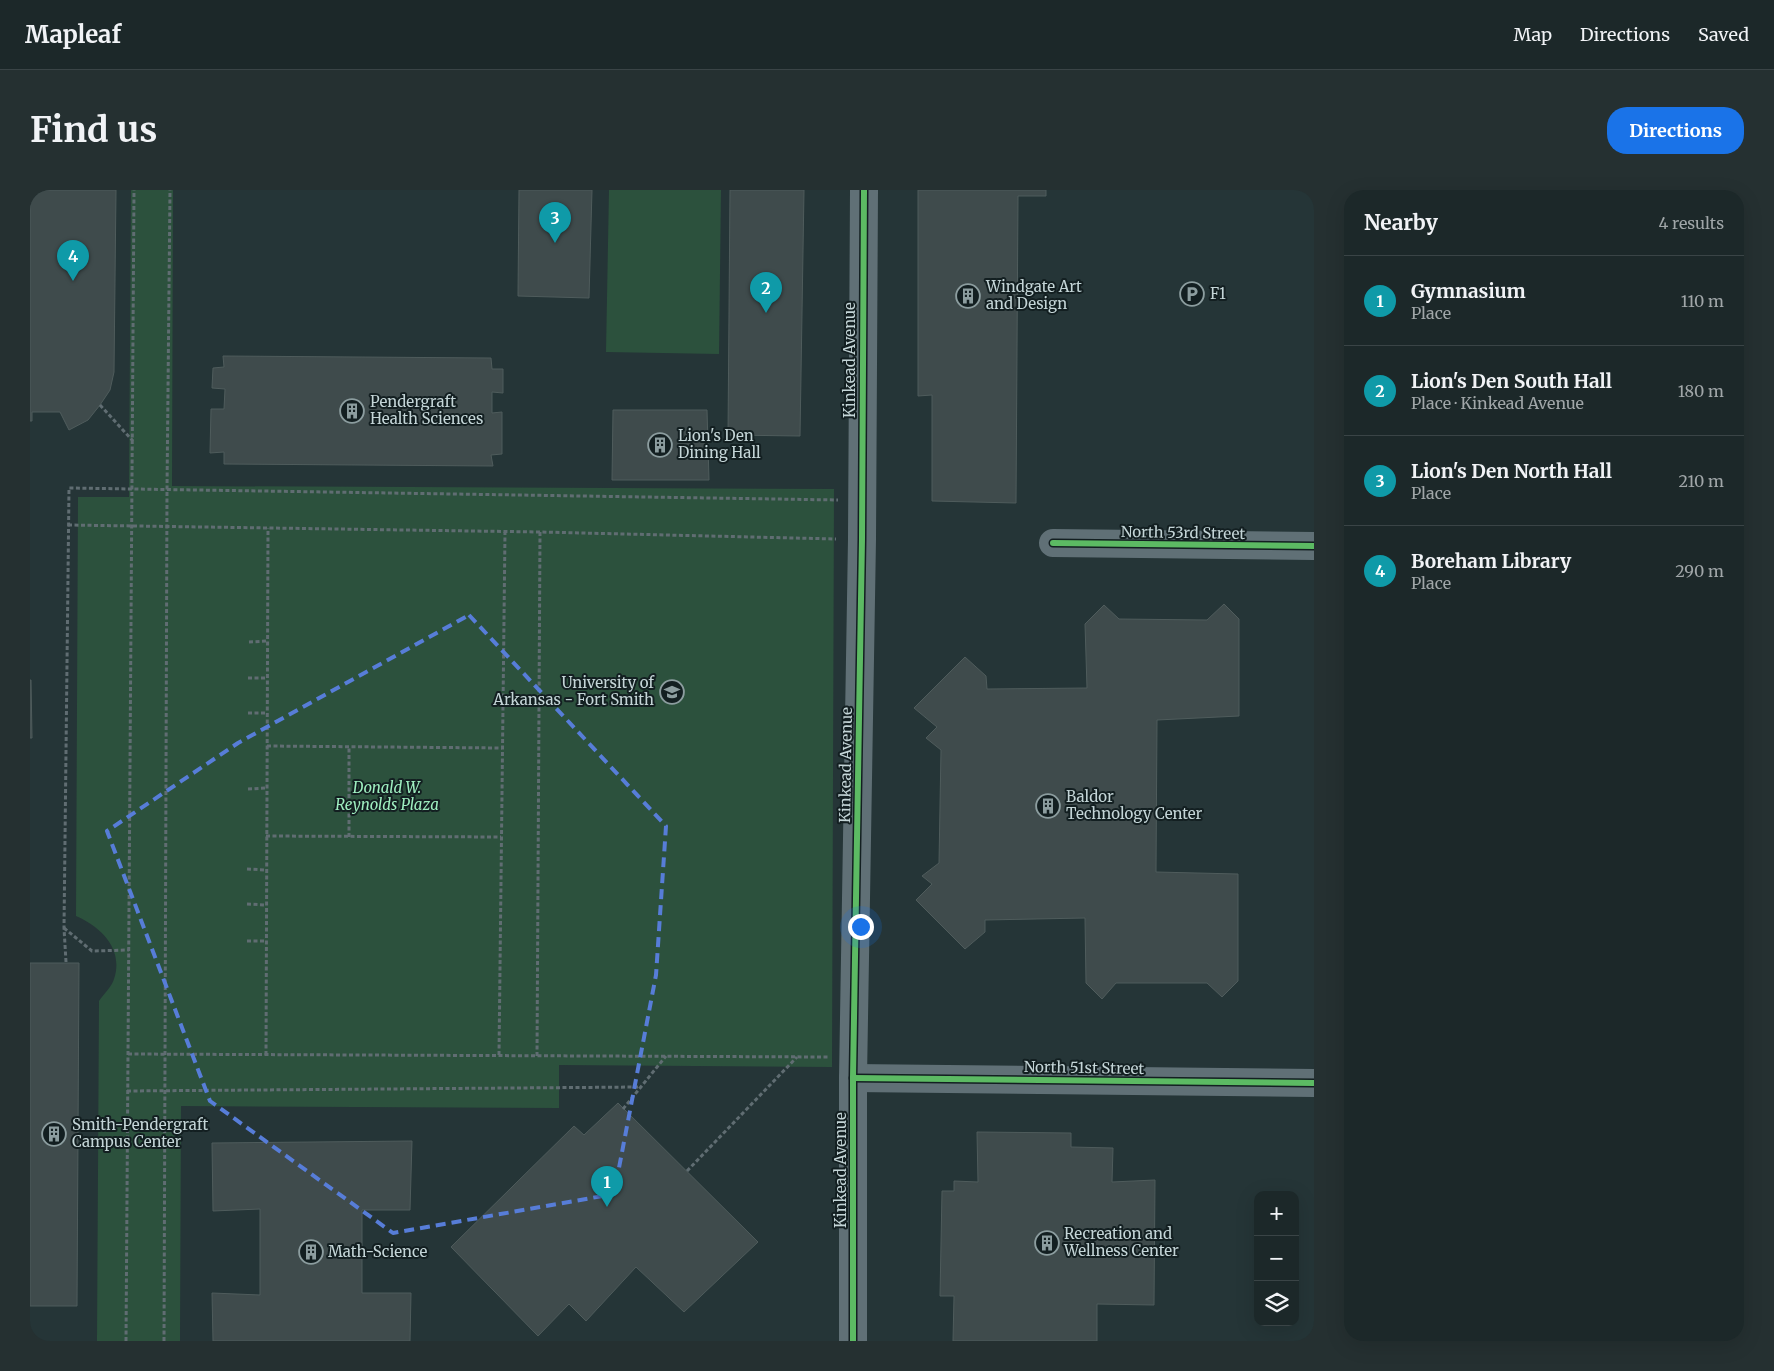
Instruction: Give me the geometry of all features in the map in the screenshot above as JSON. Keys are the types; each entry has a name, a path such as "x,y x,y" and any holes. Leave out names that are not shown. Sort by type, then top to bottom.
{"street":[{"name":"Kinkead Avenue","path":"853,1341 853,1078 862,539 864,190"},
{"name":"North 53rd Street","path":"1052,543 1314,546"},
{"name":"North 51st Street","path":"853,1078 1314,1083"}],"path":[{"path":"126,1341 134,190"},
{"path":"164,1341 170,190"},
{"path":"100,405 133,441"},
{"path":"66,962 64,928 69,488 838,500"},
{"path":"68,525 862,539"},
{"path":"266,1055 268,528"},
{"path":"499,1055 505,532"},
{"path":"537,1056 540,532"},
{"path":"249,642 268,641"},
{"path":"248,678 267,678"},
{"path":"248,713 267,713"},
{"path":"267,746 502,748"},
{"path":"348,837 349,747"},
{"path":"248,789 267,788"},
{"path":"266,836 501,838"},
{"path":"247,869 266,870"},
{"path":"247,904 266,905"},
{"path":"64,928 92,951 129,950"},
{"path":"247,941 266,941"},
{"path":"128,1054 835,1057"},
{"path":"623,1109 666,1056"},
{"path":"687,1171 797,1056"},
{"path":"127,1091 641,1087"}],"highlighted area":[{"path":"469,615 666,826 656,975 614,1194 393,1233 210,1101 107,831 238,743"}],"green space":[{"name":"Donald W. Reynolds Plaza","path":"131,190 173,190 172,486 834,489 832,1067 559,1065 559,1108 181,1106 180,1341 97,1341 99,1001 113,982 116,958 108,940 102,933 76,916 78,497 129,497"},
{"path":"609,190 721,190 719,354 606,352"}],"building":[{"path":"30,190 116,190 114,372 110,390 100,405 88,420 69,430 60,412 32,412 32,421 30,421"},
{"path":"519,190 592,190 589,298 518,296"},
{"path":"730,190 804,190 800,436 728,435"},
{"name":"Windgate Art and Design","path":"918,190 1046,190 1046,196 1018,196 1016,503 932,501 932,395 918,396"},
{"name":"Pendergraft Health Sciences","path":"223,356 491,358 492,369 503,369 503,393 492,392 492,413 502,412 502,454 491,455 493,466 224,464 224,452 210,453 211,409 224,409 225,389 212,388 213,368 224,367"},
{"name":"Lion's Den Dining Hall","path":"613,410 707,410 709,480 612,480"},
{"name":"Baldor Technology Center","path":"1224,604 1239,619 1239,716 1157,720 1156,872 1238,874 1238,981 1222,997 1207,983 1116,983 1102,999 1086,983 1085,918 985,920 985,932 965,949 916,900 932,884 922,876 939,863 941,750 926,738 937,727 914,708 965,657 986,676 987,689 1087,688 1085,624 1104,605 1119,619 1207,620"},
{"path":"31,680 32,738 30,738"},
{"name":"Smith-Pendergraft Campus Center","path":"30,963 79,963 77,1306 30,1306"},
{"path":"618,1103 758,1242 684,1312 636,1267 586,1321 569,1304 538,1336 451,1247 574,1126 584,1135"},
{"name":"Recreation and Wellness Center","path":"977,1132 1071,1133 1071,1147 1113,1148 1112,1182 1155,1180 1154,1305 1097,1304 1097,1341 953,1341 954,1296 940,1296 942,1191 954,1191 954,1181 978,1182"},
{"name":"Math-Science","path":"412,1141 410,1210 362,1210 362,1293 411,1293 410,1341 213,1341 212,1293 260,1295 260,1209 213,1211 212,1143"}],"cycle path":[{"path":"853,1341 853,1078 862,539 864,190"},
{"path":"1053,543 1314,546"},
{"path":"853,1078 1314,1083"}],"place":[{"name":"Lion's Den North Hall","path":"555,243"},
{"name":"Boreham Library","path":"73,281"},
{"name":"F1","path":"1192,294"},
{"name":"Windgate Art and Design","path":"968,296"},
{"name":"Lion's Den South Hall","path":"766,313"},
{"name":"Pendergraft Health Sciences","path":"352,411"},
{"name":"Lion's Den Dining Hall","path":"660,445"},
{"name":"University of Arkansas - Fort Smith","path":"672,692"},
{"name":"Baldor Technology Center","path":"1048,806"},
{"name":"Smith-Pendergraft Campus Center","path":"54,1134"},
{"name":"Gymnasium","path":"607,1207"},
{"name":"Recreation and Wellness Center","path":"1047,1243"},
{"name":"Math-Science","path":"311,1252"}]}
